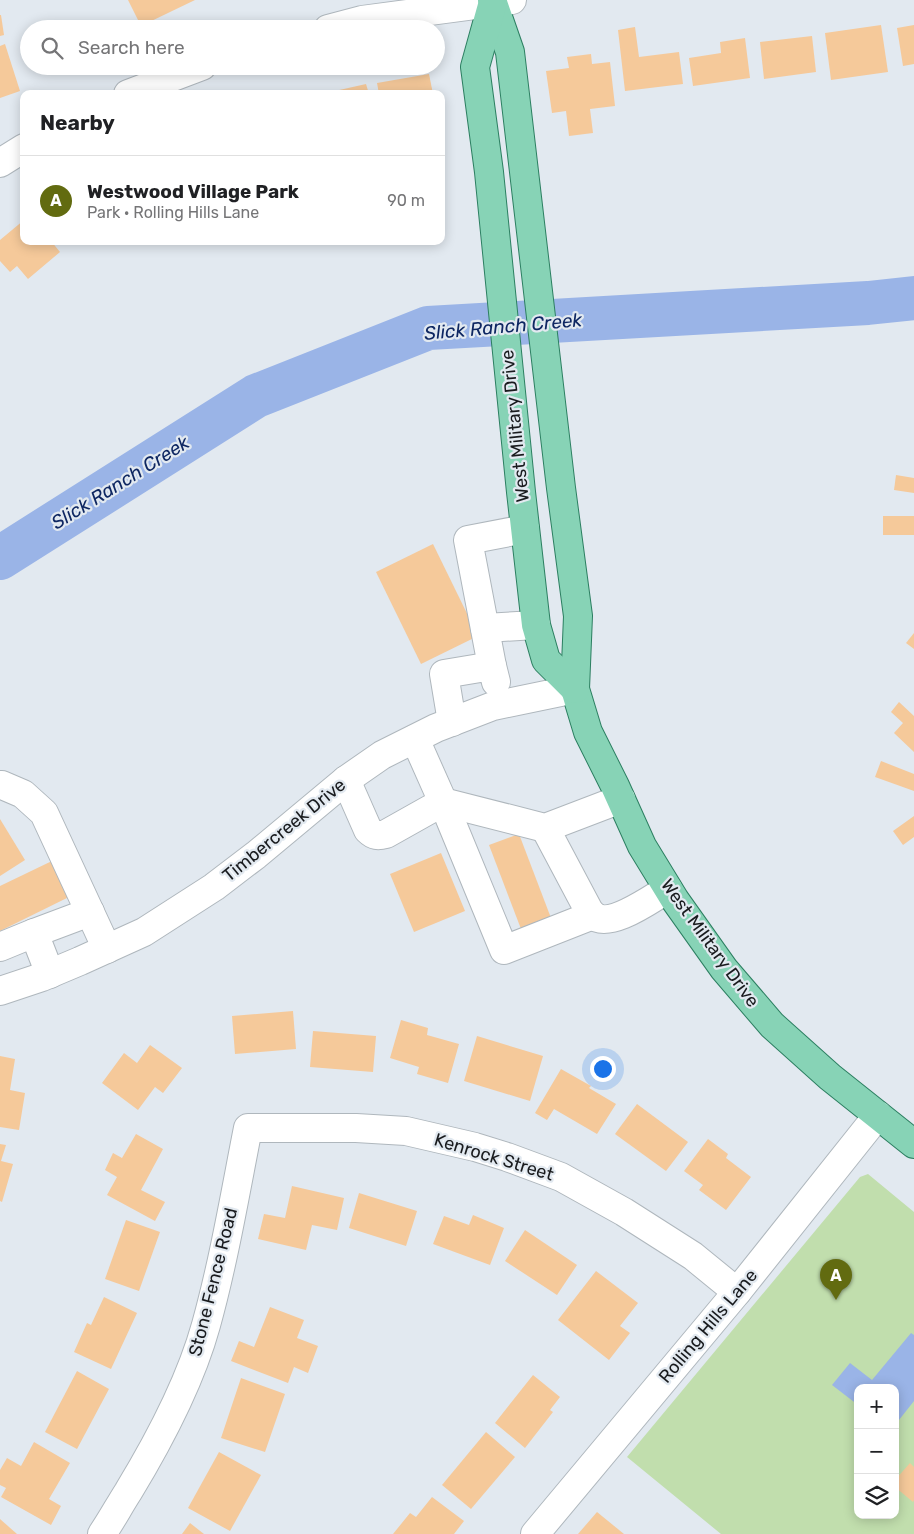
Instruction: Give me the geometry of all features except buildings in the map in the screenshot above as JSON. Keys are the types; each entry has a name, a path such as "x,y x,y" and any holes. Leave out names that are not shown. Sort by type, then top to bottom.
{"main road":[{"name":"West Military Drive","path":"499,1 510,52 561,488 578,616 575,689 588,732 642,846 668,889 724,969 772,1025 830,1077 914,1144"},
{"name":"West Military Drive","path":"499,1 476,67 489,172 525,529 536,624 546,660 575,689"}],"street":[{"path":"362,20 499,1"},
{"path":"139,90 178,75"},
{"path":"0,163 20,150"},
{"path":"502,704 492,666 468,540 525,529"},
{"path":"485,628 536,624"},
{"path":"452,722 444,674 492,666"},
{"name":"Timbercreek Drive","path":"0,991 50,974 144,932 214,888 256,856 346,780 382,755 452,722 502,704 575,689"},
{"path":"415,739 504,950 592,915"},
{"path":"346,780 368,830 378,836 386,834 443,802 545,828 621,799"},
{"path":"0,785 23,794 44,813 107,949"},
{"path":"545,828 592,915 600,918 614,918 623,915 668,889"},
{"path":"0,947 90,912"},
{"path":"34,933 50,974"},
{"name":"Rolling Hills Lane","path":"535,1534 737,1292 878,1115"},
{"name":"Kenrock Street","path":"248,1128 356,1128 406,1131 475,1147 507,1157 561,1177 624,1212 693,1256 737,1292"},
{"name":"Stone Fence Road","path":"102,1534 152,1453 191,1367 206,1325 228,1230 248,1128"}],"green space":[{"path":"868,1174 914,1212 914,1534 721,1534 627,1457 860,1177"}],"water":[{"path":"911,1333 914,1335 914,1401 899,1420 899,1384 854,1384 854,1402 832,1385 850,1363 872,1380"}],"waterway":[{"name":"Slick Ranch Creek","path":"0,558 256,396 428,328 868,303 914,298"}],"place":[{"name":"Westwood Village Park","path":"836,1300"}]}
